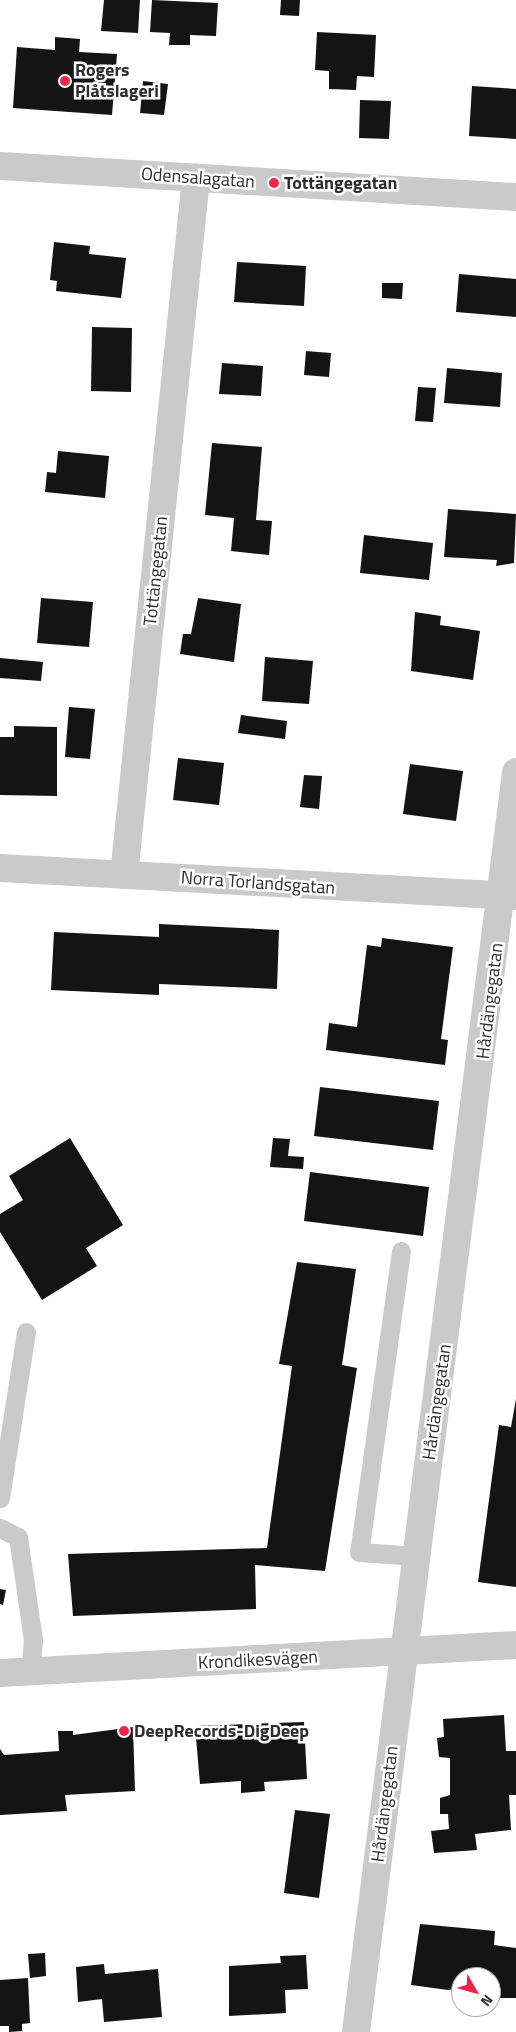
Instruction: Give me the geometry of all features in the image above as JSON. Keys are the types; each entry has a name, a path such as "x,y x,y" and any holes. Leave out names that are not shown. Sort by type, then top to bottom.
{"street":[{"name":"Odensalagatan","path":"0,166 516,197"},
{"name":"Tottängegatan","path":"124,875 196,178"},
{"name":"Hårdängegatan","path":"356,2032 417,1556 510,897 516,772"},
{"name":"Norra Torlandsgatan","path":"0,868 510,897"},
{"name":"Krondikesvägen","path":"0,1673 516,1645"}],"lane":[{"path":"401,1251 360,1552 417,1556"},
{"path":"0,1498 26,1332"},
{"path":"0,1528 18,1537 33,1640 30,1672"}],"building":[{"path":"104,0 140,0 138,33 101,31"},
{"path":"152,0 218,3 216,36 190,35 190,45 169,45 170,33 150,32"},
{"path":"281,0 300,0 299,16 280,15"},
{"path":"317,32 376,35 374,77 357,76 356,90 329,89 329,71 315,70"},
{"name":"Rogers Plåtslageri","path":"55,37 80,39 79,52 117,54 112,115 13,108 17,47 55,50"},
{"path":"143,81 168,84 164,115 140,113"},
{"path":"472,86 516,89 516,139 469,136"},
{"path":"360,100 391,101 389,139 359,138"},
{"path":"54,242 90,246 89,254 126,258 121,298 56,291 57,281 50,280"},
{"path":"237,262 306,266 304,306 234,302"},
{"path":"459,274 516,279 516,317 456,312"},
{"path":"382,283 403,283 402,299 382,298"},
{"path":"92,327 132,328 131,392 91,391"},
{"path":"306,351 331,353 329,377 304,375"},
{"path":"222,363 263,366 261,396 219,394"},
{"path":"447,368 502,373 500,407 444,403"},
{"path":"418,387 436,388 433,422 415,421"},
{"path":"212,443 262,447 256,520 272,521 269,555 231,551 234,518 205,515"},
{"path":"58,451 109,456 105,498 45,492 47,472 56,473"},
{"path":"448,509 516,514 514,563 496,566 497,560 444,557"},
{"path":"364,535 433,543 429,580 360,573"},
{"path":"41,598 93,602 89,647 37,643"},
{"path":"198,598 241,604 234,662 180,654 183,634 191,634"},
{"path":"415,612 441,616 440,625 480,631 473,680 411,671"},
{"path":"265,657 313,661 309,704 262,701"},
{"path":"0,658 43,662 41,681 0,678"},
{"path":"69,707 95,709 90,759 65,757"},
{"path":"241,715 287,721 285,739 238,733"},
{"path":"14,726 57,727 57,796 0,795 0,737 14,737"},
{"path":"178,758 224,763 219,805 173,800"},
{"path":"410,764 463,771 456,821 403,814"},
{"path":"304,775 322,776 319,809 300,807"},
{"path":"159,924 279,930 277,989 159,984 159,995 51,990 54,932 159,937"},
{"path":"382,938 453,947 441,1039 448,1040 445,1065 326,1050 329,1023 357,1027 367,945 381,947"},
{"path":"320,1087 439,1101 433,1150 314,1136"},
{"path":"70,1138 123,1225 86,1248 97,1266 42,1300 0,1232 0,1214 23,1200 9,1176"},
{"path":"273,1138 290,1139 288,1156 304,1157 303,1169 270,1167"},
{"path":"310,1172 429,1187 423,1236 304,1221"},
{"path":"297,1262 356,1269 342,1365 357,1368 325,1571 255,1565 256,1609 73,1616 68,1554 267,1548 292,1366 279,1364"},
{"path":"516,1399 516,1587 478,1582 499,1425 511,1427"},
{"path":"0,1589 6,1590 3,1605 0,1604"},
{"path":"504,1715 506,1751 516,1751 516,1795 509,1795 511,1830 475,1834 477,1850 434,1853 431,1831 449,1829 448,1814 440,1814 440,1798 450,1795 450,1758 439,1757 437,1738 444,1737 443,1719"},
{"path":"304,1722 307,1779 264,1782 265,1791 241,1793 241,1781 200,1784 195,1726"},
{"path":"133,1727 135,1791 65,1795 67,1811 0,1815 0,1749 4,1755 59,1751 58,1731 73,1731 73,1735"},
{"path":"295,1810 330,1814 319,1898 284,1893"},
{"path":"420,1924 495,1931 494,1945 516,1948 516,1998 501,1998 501,1967 451,1967 451,1990 411,1985"},
{"path":"45,1953 46,1976 30,1978 28,1954"},
{"path":"306,1955 308,1989 285,1990 286,2013 229,2016 229,1966 281,1963 280,1956"},
{"path":"104,1964 105,1974 158,1969 162,2017 104,2022 102,1999 78,2002 76,1967"},
{"path":"28,1978 30,2023 22,2024 22,2031 9,2032 9,2026 0,2026 0,1980"}],"place":[{"name":"Rogers Plåtslageri","path":"65,81"},
{"name":"Tottängegatan","path":"274,183"},
{"name":"DeepRecords-DigDeep","path":"124,1731"}]}
